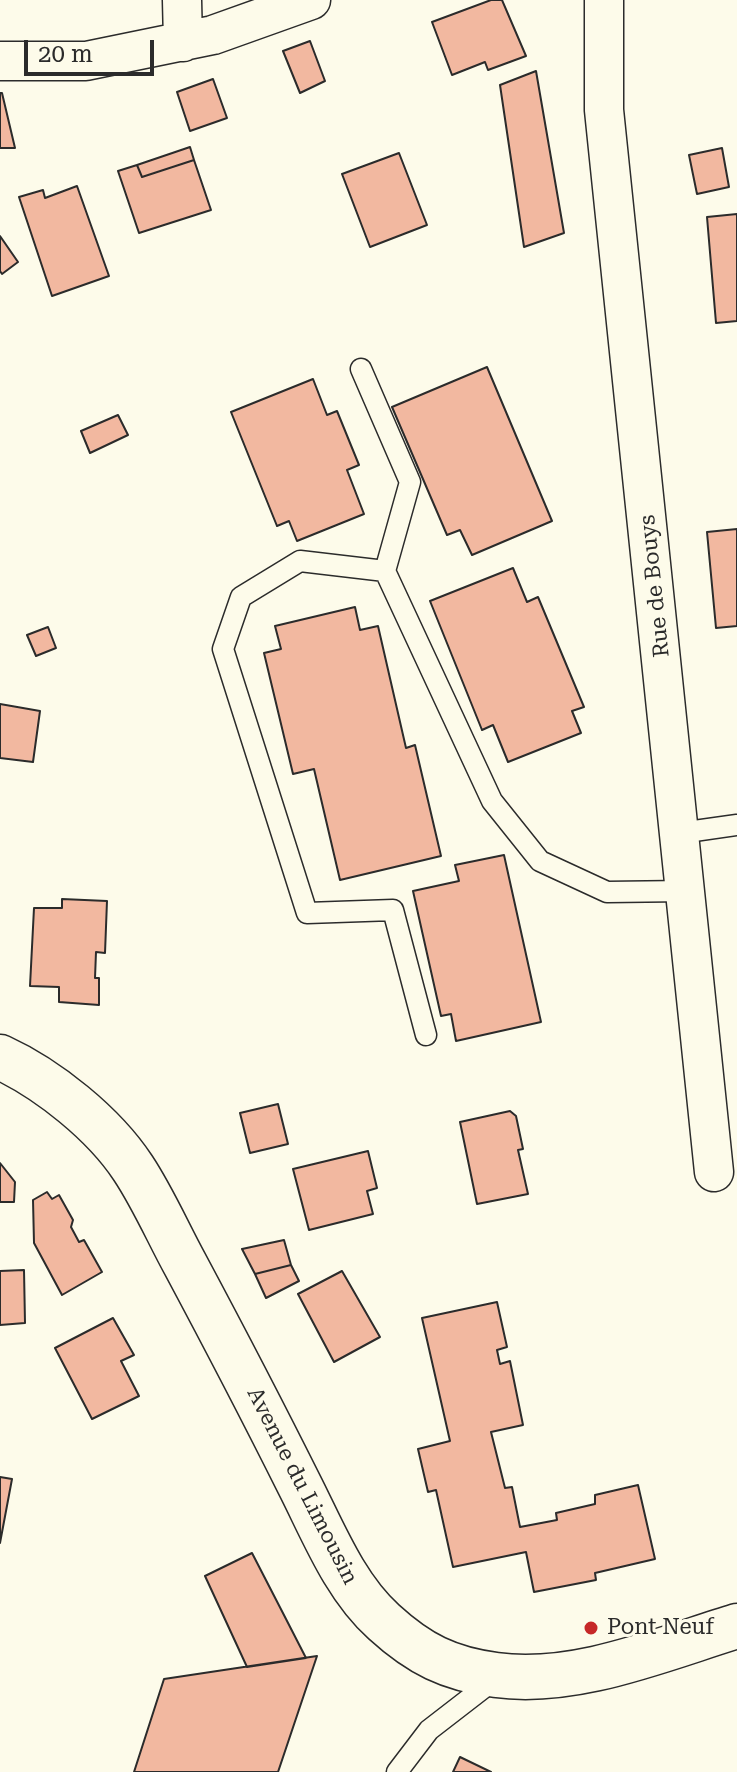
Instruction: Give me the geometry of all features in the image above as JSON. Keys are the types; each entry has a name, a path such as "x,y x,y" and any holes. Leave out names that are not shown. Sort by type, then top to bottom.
{"main road":[{"name":"Avenue du Limousin","path":"0,1057 64,1096 102,1132 132,1167 242,1371 353,1588 382,1621 420,1651 453,1667 498,1676 536,1677 572,1673 737,1626"}],"street":[{"path":"182,0 183,42"},
{"path":"0,61 86,61 183,42 213,35 311,0"},
{"name":"Rue de Bouys","path":"604,0 604,110 714,1172"}],"lane":[{"path":"361,369 410,482 385,571 492,801 540,861 607,892 686,891"},
{"path":"385,571 300,561 241,597 223,649 307,913 393,910 426,1035"},
{"path":"680,833 737,825"},
{"path":"397,1772 429,1730 498,1676"}],"building":[{"path":"491,0 502,0 526,56 488,70 485,62 452,75 432,22"},
{"path":"310,41 325,81 300,93 283,51"},
{"path":"536,71 564,233 524,247 500,85"},
{"path":"213,79 227,118 190,131 177,92"},
{"path":"2,93 15,148 0,148"},
{"path":"190,147 194,160 142,177 137,165"},
{"path":"722,148 729,187 697,194 689,155"},
{"path":"399,153 427,225 370,247 342,174"},
{"path":"194,160 211,210 139,233 118,171 137,165 142,177"},
{"path":"77,186 109,276 52,296 19,197 43,190 45,198"},
{"path":"737,214 737,321 716,323 707,217"},
{"path":"0,236 18,262 2,274 0,271"},
{"path":"487,367 552,521 472,555 460,530 447,535 392,407"},
{"path":"313,379 327,415 337,411 359,465 347,470 364,514 297,541 289,521 277,526 231,412"},
{"path":"118,415 128,435 90,453 81,431"},
{"path":"737,529 737,626 716,628 707,532"},
{"path":"513,568 527,602 538,597 584,707 572,711 581,733 508,762 493,725 482,730 430,601"},
{"path":"355,607 360,630 378,626 406,748 415,745 441,856 340,880 314,769 293,774 264,653 281,649 275,626"},
{"path":"48,627 56,648 36,656 27,635"},
{"path":"0,704 40,711 33,762 0,758"},
{"path":"504,855 541,1022 456,1041 451,1014 441,1016 413,891 459,881 455,865"},
{"path":"62,899 107,901 105,953 96,952 95,978 99,978 99,1005 59,1002 59,987 30,986 34,908 62,908"},
{"path":"278,1104 288,1144 250,1153 240,1113"},
{"path":"510,1111 516,1116 523,1149 518,1150 528,1194 477,1204 460,1122"},
{"path":"368,1151 377,1188 367,1191 373,1214 309,1230 293,1169"},
{"path":"0,1163 15,1182 14,1202 0,1202"},
{"path":"47,1192 52,1199 59,1195 73,1220 71,1227 79,1242 84,1240 102,1272 62,1295 34,1243 33,1200"},
{"path":"284,1240 291,1265 255,1274 242,1249"},
{"path":"291,1265 299,1281 266,1298 255,1274"},
{"path":"24,1270 25,1323 0,1325 0,1271"},
{"path":"342,1271 380,1337 334,1362 298,1294"},
{"path":"497,1302 507,1347 497,1350 500,1364 510,1361 523,1425 491,1432 505,1488 512,1487 520,1527 557,1520 556,1513 595,1504 595,1495 638,1485 655,1559 595,1573 596,1580 534,1592 526,1552 453,1567 436,1490 428,1492 418,1449 450,1441 422,1318"},
{"path":"113,1318 134,1355 121,1361 139,1396 92,1419 55,1348"},
{"path":"0,1477 12,1479 0,1543"},
{"path":"252,1553 306,1658 247,1667 205,1576"},
{"path":"317,1656 278,1772 134,1772 164,1679"},
{"path":"460,1757 491,1772 453,1772"}],"place":[{"name":"Pont Neuf","path":"591,1628"}]}
